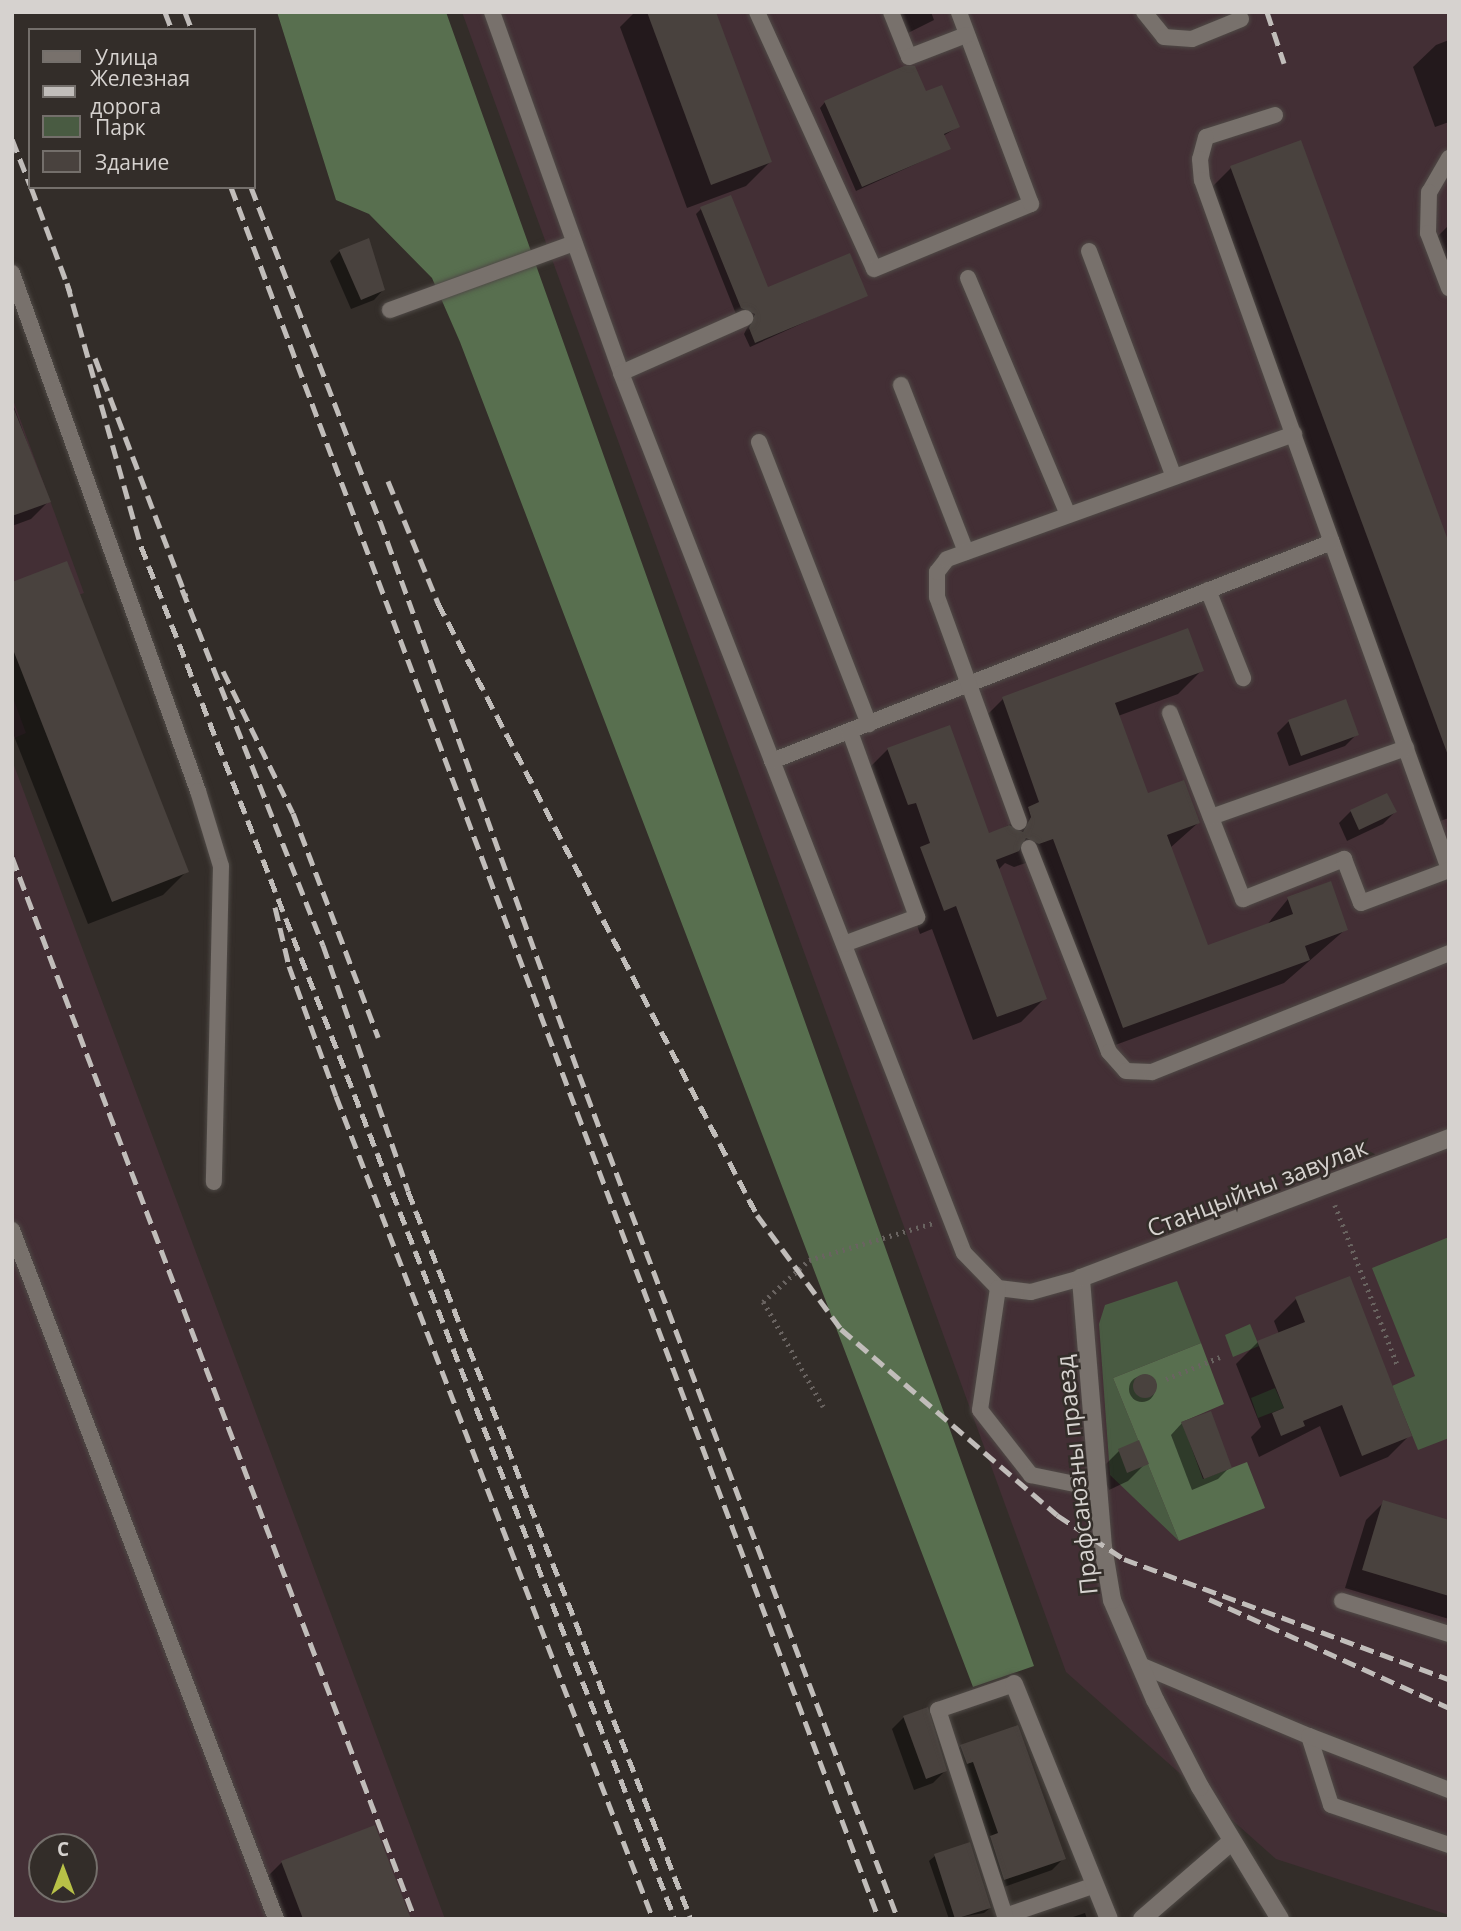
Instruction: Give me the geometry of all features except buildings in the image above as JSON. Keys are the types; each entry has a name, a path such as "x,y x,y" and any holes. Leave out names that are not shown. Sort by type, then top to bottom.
{"street":[{"name":"Станцыйны завулак","path":"1081,1279 1328,1187 1449,1138"},
{"name":"Прафсаюзны праезд","path":"1081,1279 1099,1489 1112,1600 1140,1665 1232,1841 1280,1919"},
{"path":"1014,1684 1109,1919"},
{"path":"1142,1919 1232,1841"}],"lane":[{"path":"492,12 621,373 964,1253 998,1288 1031,1292 1081,1279"},
{"path":"757,12 866,272 1031,204 959,12"},
{"path":"891,12 909,57 966,35"},
{"path":"1144,12 1164,37 1192,39 1241,19"},
{"path":"1170,713 1242,899 1344,859 1362,903 1449,869 1202,180 1200,159 1206,137 1275,115"},
{"path":"1449,158 1429,191 1429,233 1449,288"},
{"path":"390,310 574,243"},
{"path":"1088,251 1174,477"},
{"path":"12,273 198,791 220,866 214,1182"},
{"path":"968,278 1068,515"},
{"path":"621,373 745,318"},
{"path":"901,385 966,552"},
{"path":"1019,822 937,597 937,572 947,559 1294,434"},
{"path":"759,442 869,724"},
{"path":"772,761 968,687 1332,542"},
{"path":"1208,590 1243,678"},
{"path":"844,944 917,917 850,732"},
{"path":"1211,817 1406,748"},
{"path":"1029,848 1109,1052 1126,1071 1152,1072 1449,953"},
{"path":"12,1230 276,1919"},
{"path":"998,1288 980,1410 1031,1475 1099,1489"},
{"path":"1342,1601 1449,1634"},
{"path":"1140,1665 1309,1736 1449,1790"},
{"path":"1014,1684 938,1710 1006,1917 1095,1885"},
{"path":"1309,1736 1331,1805 1449,1845"}],"path":[{"path":"1328,1187 1398,1367"},
{"path":"823,1408 763,1302 809,1260 950,1218"},
{"path":"1166,1378 1220,1357"}],"shaded area":[{"path":"462,12 1449,12 1449,1915 1276,1859 1066,1672"},
{"path":"12,397 84,593 12,620"},
{"path":"12,695 26,733 12,739"},
{"path":"12,760 445,1919 12,1919"}],"green space":[{"path":"277,12 446,12 1034,1666 973,1687 460,342 432,278 369,214 336,200"},
{"path":"1449,1237 1449,1438 1418,1450 1392,1386 1415,1376 1372,1268"},
{"path":"1177,1281 1201,1343 1113,1378 1179,1541 1110,1475 1099,1324 1105,1305"},
{"path":"1250,1324 1259,1346 1233,1357 1225,1335"},
{"path":"1201,1343 1224,1404 1182,1422 1203,1479 1247,1462 1265,1508 1179,1541 1113,1378"},
{"path":"1275,1388 1284,1408 1258,1418 1251,1398"}],"railway":[{"path":"165,12 171,28"},
{"path":"185,12 191,28"},
{"path":"1267,12 1284,63"},
{"path":"12,139 28,180"},
{"path":"32,189 70,292"},
{"path":"232,189 879,1919"},
{"path":"252,189 380,521 579,1074 898,1919"},
{"path":"67,283 141,546 675,1919"},
{"path":"95,358 186,596"},
{"path":"388,481 438,603 757,1215 841,1329 1057,1515 1124,1559 1449,1679"},
{"path":"182,589 323,945 408,1191 691,1919"},
{"path":"223,671 293,813 378,1037"},
{"path":"12,857 415,1919"},
{"path":"275,907 289,966 336,1096 653,1919"},
{"path":"1209,1599 1449,1708"}]}
